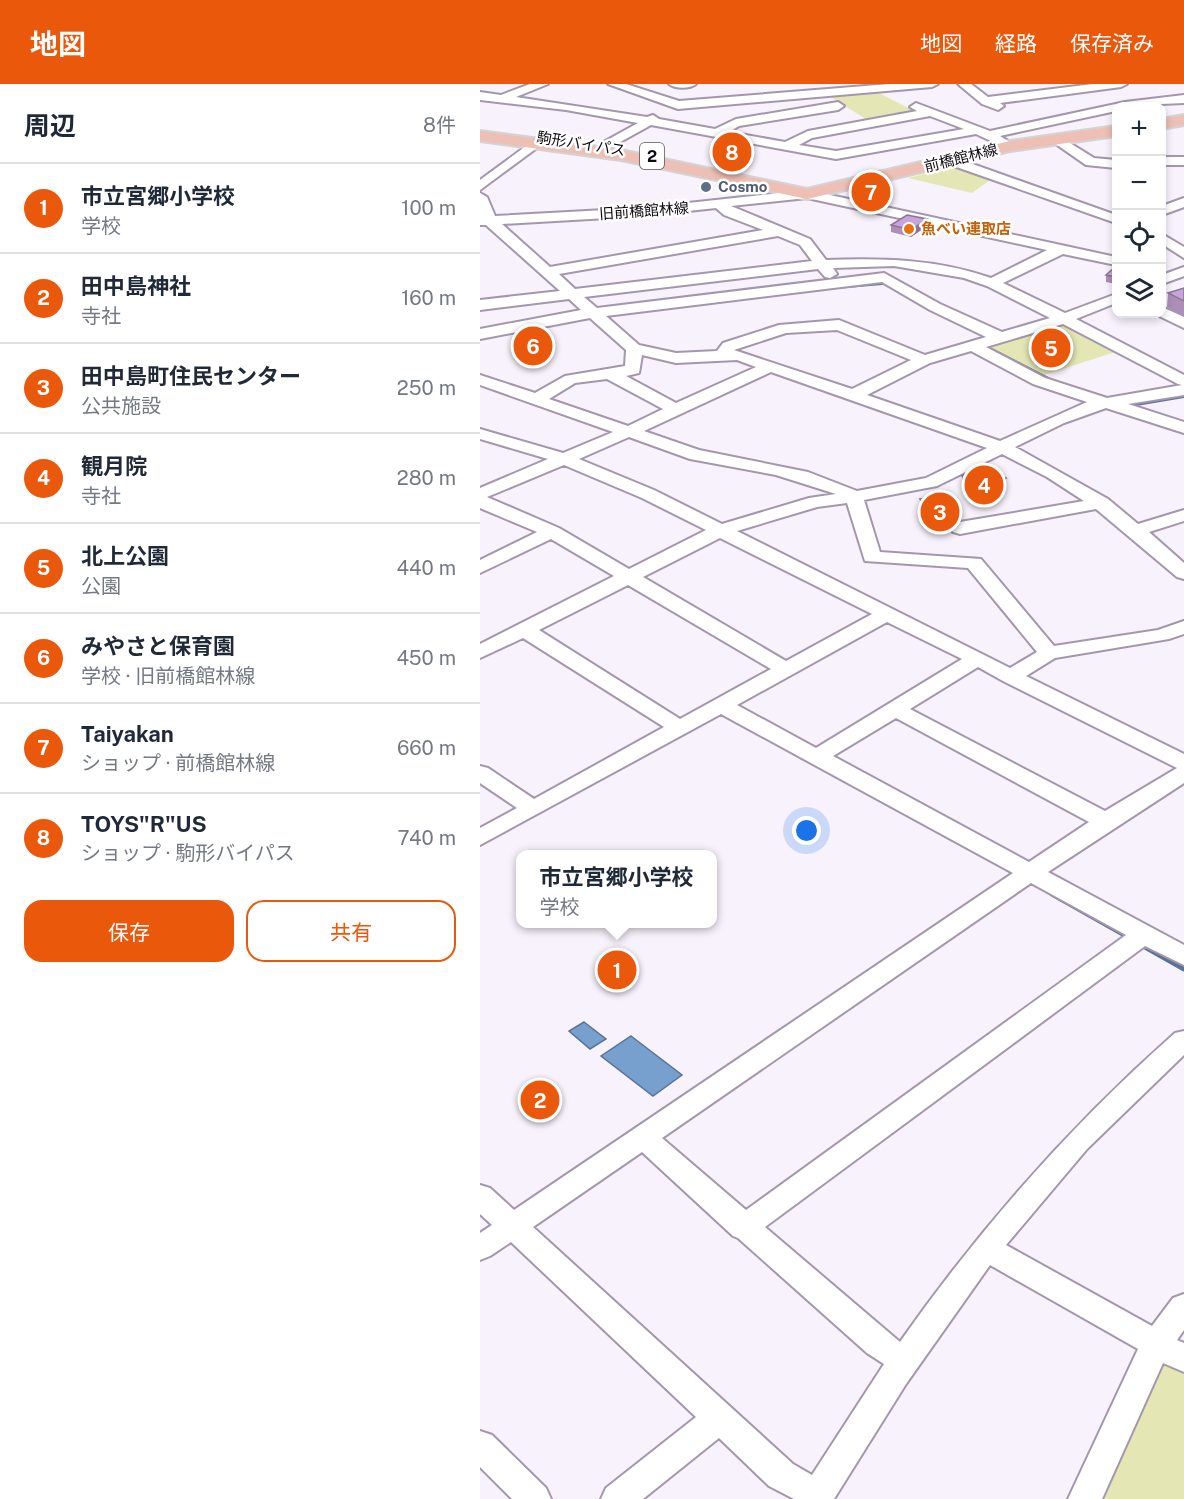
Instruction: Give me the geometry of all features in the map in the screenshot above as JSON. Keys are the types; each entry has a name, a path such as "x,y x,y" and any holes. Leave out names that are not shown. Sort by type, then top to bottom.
{"main road":[{"path":"1166,123 1184,120"},
{"name":"駒形バイパス","path":"480,130 604,147 717,168 815,192"},
{"name":"前橋館林線","path":"815,192 1010,146 1112,132"},
{"name":"駒形バイパス","path":"480,136 537,142 815,192"}],"street":[{"path":"499,98 542,84"},
{"path":"566,105 617,85 634,84"},
{"path":"675,84 690,84"},
{"path":"717,134 736,123 835,94 883,87 932,84"},
{"path":"964,84 986,101 1048,123"},
{"path":"986,101 1121,84"},
{"path":"617,85 678,105 835,94 869,124"},
{"path":"883,87 928,113 983,132 1010,146"},
{"path":"480,96 566,105 842,155 1048,123 1112,109"},
{"path":"1136,102 1149,97 1184,99"},
{"path":"604,147 678,105"},
{"path":"787,146 802,137 928,113"},
{"path":"1057,139 1091,162 1112,164"},
{"path":"480,186 537,142"},
{"path":"950,160 1112,217"},
{"path":"1166,161 1184,161"},
{"path":"488,164 505,165"},
{"path":"815,192 1112,260"},
{"path":"815,192 1112,255"},
{"name":"旧前橋館林線","path":"485,221 721,205 815,192"},
{"path":"480,197 485,221 573,294 591,313 634,349 676,358 738,355 1004,448 1045,465 1102,503 1137,530 1184,573"},
{"path":"1164,210 1184,202"},
{"path":"721,205 729,212 805,242 837,282"},
{"path":"547,272 778,232"},
{"path":"1166,241 1184,254"},
{"path":"992,283 1061,249"},
{"path":"480,304 822,264 867,262 908,264 957,272 992,283 1184,381"},
{"path":"480,334 591,313 837,282 888,278 935,307 997,336"},
{"path":"854,395 924,360 997,336 1064,319 1112,300"},
{"path":"1166,314 1184,323"},
{"path":"723,354 729,346 784,327 838,325 924,360"},
{"path":"971,345 1039,381 1104,404 1184,428"},
{"path":"537,399 571,379 633,370 634,349"},
{"path":"480,494 630,431 770,366"},
{"path":"612,374 676,410"},
{"path":"480,380 696,454 726,457 835,485 854,497 873,557 974,563 1049,653"},
{"path":"480,652 628,575 721,530 815,502 931,482 1004,448 1058,419 1094,405 1184,390"},
{"path":"480,434 563,458 648,494 1184,763"},
{"path":"480,501 552,532 786,669"},
{"path":"960,528 1102,503"},
{"path":"1137,530 1184,515"},
{"path":"480,567 552,532"},
{"path":"480,838 886,614"},
{"path":"1010,677 1049,653 1162,635 1184,627"},
{"path":"523,629 681,728"},
{"path":"818,756 976,659"},
{"path":"721,705 1033,872 1184,956"},
{"path":"895,709 1106,821"},
{"path":"480,1248 1106,821 1184,772"},
{"path":"480,773 533,809"},
{"path":"743,1228 1144,934"},
{"path":"480,1196 718,1419 781,1475 817,1497 904,1361 985,1248 1075,1144 1184,1040"},
{"path":"643,1137 743,1228 878,1344 904,1361"},
{"path":"985,1248 1184,1359"},
{"path":"1085,1499 1156,1344 1184,1307"},
{"path":"618,1499 718,1419"},
{"path":"480,1445 534,1499"}],"green space":[{"path":"877,92 918,113 869,121 829,96"},
{"path":"957,166 993,178 972,193 908,178"},
{"path":"1059,323 1115,352 1044,375 987,345"},
{"path":"1170,1363 1184,1371 1184,1499 1097,1499 1159,1366"}],"water":[{"path":"584,1022 606,1039 590,1049 569,1031"},
{"path":"631,1036 682,1075 653,1096 601,1056"}],"building":[{"path":"907,215 927,219 911,230 891,225"},
{"path":"1184,288 1184,301 1168,293"},
{"path":"986,467 1006,478 982,487 962,476"},
{"path":"953,496 961,509 927,513 920,499"}],"waterway":[{"path":"841,287 888,283"},
{"path":"982,345 1050,380"},
{"path":"1124,406 1184,396"},
{"path":"1052,894 1130,938"},
{"path":"1138,943 1184,969"}],"place":[{"name":"TOYS\"R\"US","path":"732,152"},
{"name":"Cosmo","path":"706,187"},
{"name":"Taiyakan","path":"871,192"},
{"name":"魚べい連取店","path":"909,229"},
{"name":"みやさと保育園","path":"533,346"},
{"name":"北上公園","path":"1051,348"},
{"name":"観月院","path":"984,485"},
{"name":"田中島町住民センター","path":"940,512"},
{"name":"市立宮郷小学校","path":"617,970"},
{"name":"田中島神社","path":"540,1100"}]}
